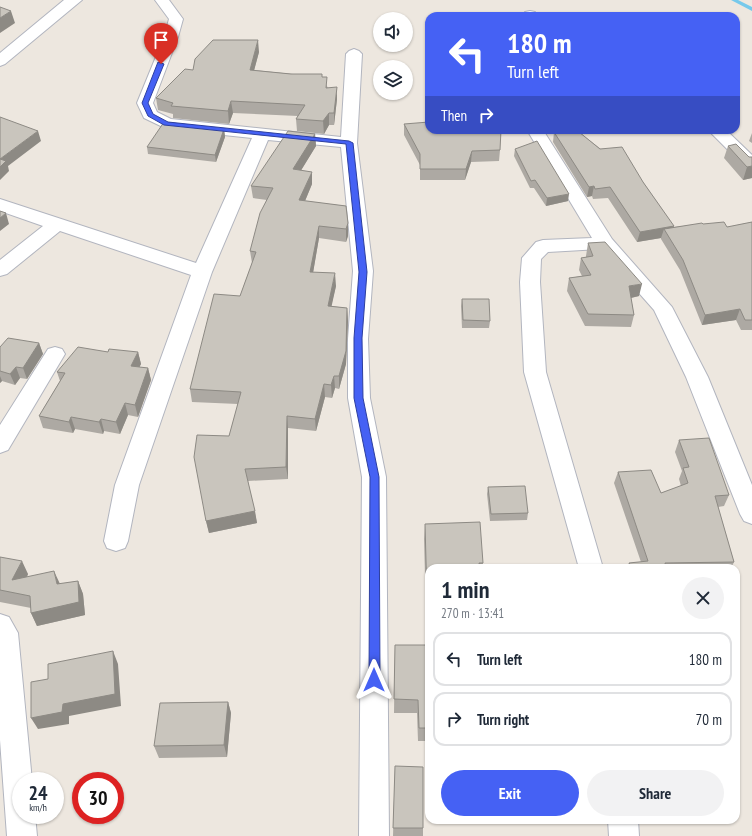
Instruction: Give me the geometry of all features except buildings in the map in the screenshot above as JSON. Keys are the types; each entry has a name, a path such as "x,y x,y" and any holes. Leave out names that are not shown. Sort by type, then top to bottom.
{"street":[{"path":"162,0 176,19 171,37 145,103 150,115 166,124 349,143"},
{"path":"0,61 70,1"},
{"path":"354,54 349,143 363,272 358,338 358,398 374,477 374,836"},
{"path":"537,134 605,243 662,307 697,377 752,514"},
{"path":"720,134 752,164"},
{"path":"116,541 127,485 202,272 262,135"},
{"path":"0,206 202,272"},
{"path":"0,270 56,225"},
{"path":"591,564 535,372 530,282 532,258 543,246 605,243"},
{"path":"0,444 55,354"},
{"path":"0,625 6,633 22,836"},
{"path":"623,824 624,836"}],"waterway":[{"path":"734,0 752,9"}],"route":[{"path":"161,64 145,103 150,115 166,124 349,143 363,272 358,338 358,398 374,477 374,680"}]}
